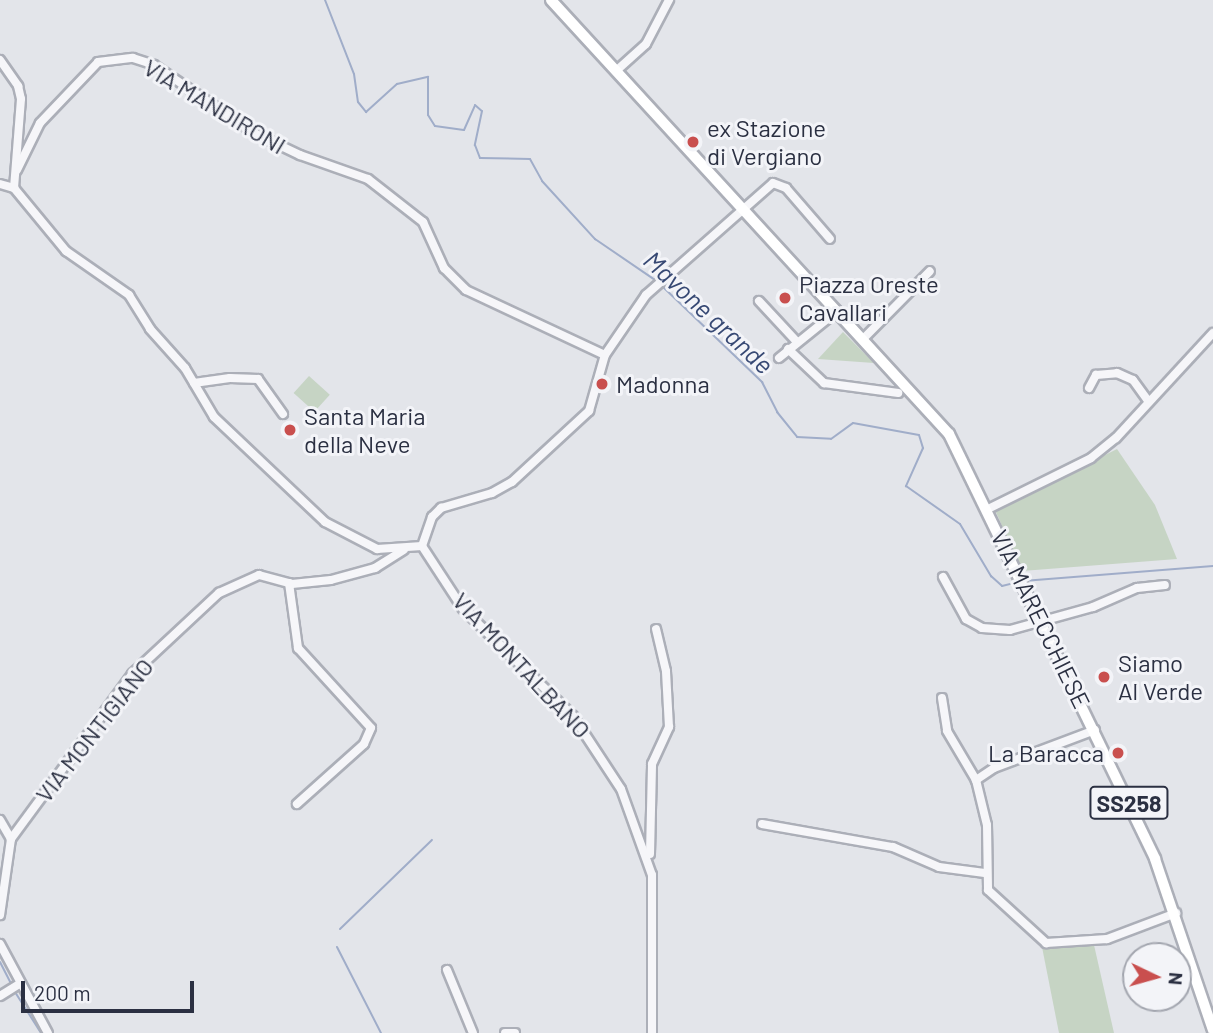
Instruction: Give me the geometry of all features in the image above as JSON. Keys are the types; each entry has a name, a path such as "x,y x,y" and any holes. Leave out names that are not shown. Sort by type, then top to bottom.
{"main road":[{"name":"VIA MARECCHIESE","path":"551,0 834,309 938,418 988,509 1095,730 1176,913 1213,1030"}],"street":[{"path":"616,71 646,44 668,0"},
{"name":"VIA MANDIRONI","path":"17,170 32,136 53,106 98,62 133,58 154,65 256,134 300,155 368,179 423,222 444,268 466,290 605,355"},
{"path":"0,60 18,86 22,133 14,188"},
{"path":"22,133 32,136"},
{"path":"0,184 14,188 66,251 129,295 194,383 214,417 326,522 377,549 422,546 432,517 441,508 492,494 512,482 589,411 605,355 656,284 745,210 760,193 762,196 773,183 780,183 830,239"},
{"path":"863,339 930,271"},
{"path":"759,302 797,342"},
{"path":"779,358 834,309"},
{"name":"VIA MARECCHIESE","path":"988,509 1091,458 1149,402 1213,333"},
{"path":"788,349 824,383 898,393"},
{"path":"1089,388 1096,375 1117,373 1133,380 1149,402"},
{"path":"194,383 230,377 258,379 283,414"},
{"name":"VIA MONTALBANO","path":"422,546 463,610 525,665 588,734 621,789 650,864"},
{"name":"VIA MONTIGIANO","path":"11,839 143,661 172,641 234,582 259,575 289,583 357,574 407,549"},
{"path":"943,577 961,613 974,624 1010,630 1137,588 1166,585"},
{"path":"289,583 298,648 372,728 364,744 297,804"},
{"name":"VIA MONTALBANO","path":"652,1033 652,764 669,727 666,671 656,629"},
{"path":"942,698 947,731 976,780 987,825 985,873 996,901 1046,943 1100,940 1176,913"},
{"name":"VIA MARECCHIESE","path":"976,780 994,768 1095,730"},
{"path":"0,820 11,839 0,915"},
{"path":"762,824 893,846 939,867 985,873"},
{"path":"0,944 19,984 48,1033"},
{"path":"447,970 473,1033"},
{"path":"0,996 19,984"},
{"path":"505,1033 515,1033"}],"green space":[{"path":"843,332 874,363 818,359"},
{"path":"309,376 330,395 314,412 294,393"},
{"path":"1117,449 1155,505 1177,559 1022,571 995,510"},
{"path":"1094,945 1114,1033 1059,1033 1042,947"}],"waterway":[{"name":"Mavone grande","path":"325,0 354,74 358,102 366,112 397,84 428,77 428,115 435,126 464,130 475,105 482,111 475,145 480,158 530,159 542,181 595,239 658,282"},
{"name":"Mavone grande","path":"662,286 762,382 777,412 797,437 831,439 853,423 919,435 923,448 906,486 960,524 991,576 1002,586 1018,582"},
{"name":"Mavone grande","path":"1023,581 1213,566"},
{"path":"340,929 432,840"},
{"path":"337,947 381,1033"},
{"path":"0,962 11,984"},
{"path":"15,992 41,1033"}],"place":[{"name":"ex Stazione di Vergiano","path":"693,142"},
{"name":"Piazza Oreste Cavallari","path":"785,298"},
{"name":"Madonna","path":"602,384"},
{"name":"Santa Maria della Neve","path":"290,430"},
{"name":"Siamo Al Verde","path":"1104,677"},
{"name":"La Baracca","path":"1118,753"}]}
